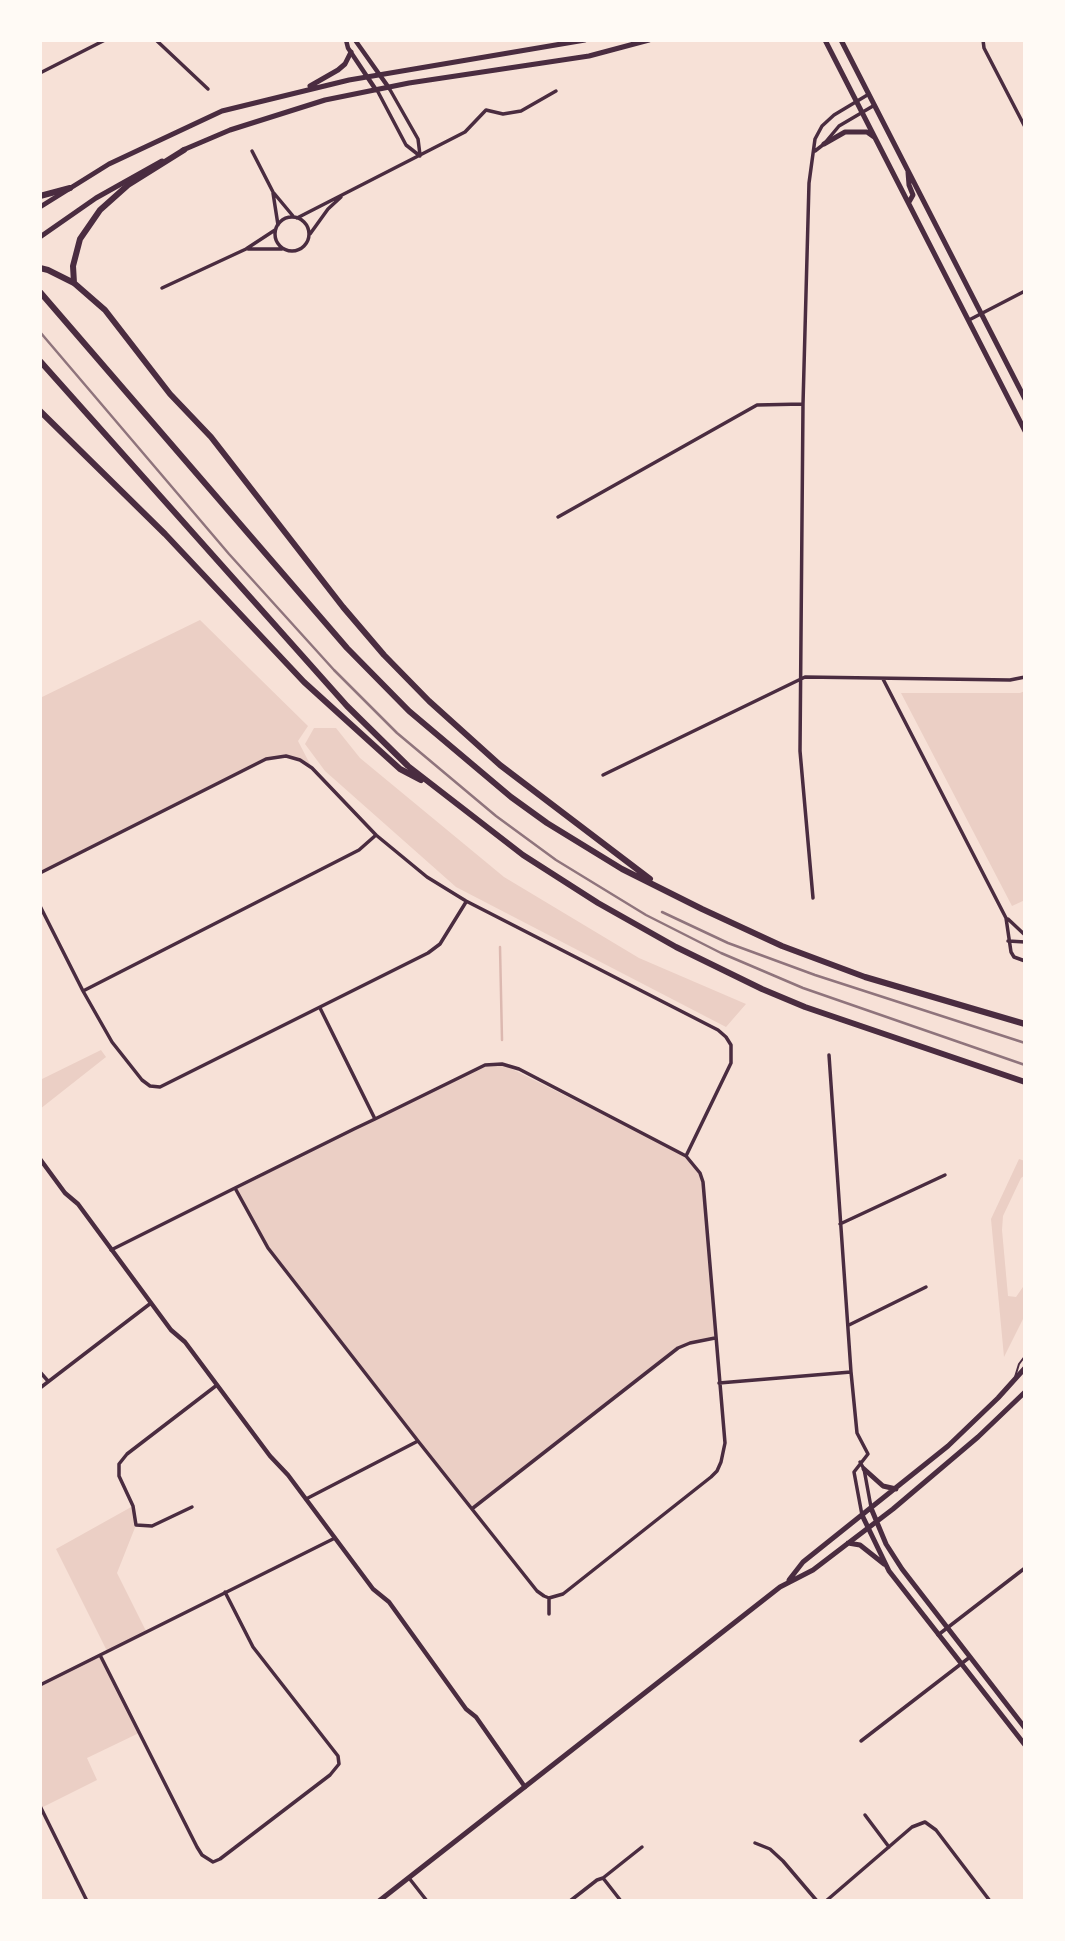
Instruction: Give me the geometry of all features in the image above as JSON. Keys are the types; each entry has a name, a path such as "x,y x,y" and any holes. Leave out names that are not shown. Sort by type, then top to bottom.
{"highway":[{"path":"74,283 73,266 80,239 100,210 128,185 184,150"},
{"path":"40,196 70,188"},
{"path":"40,268 74,283 105,310 170,394 211,437 343,607 406,678 500,765 662,889"},
{"path":"40,292 333,631 410,711 476,769 547,823 622,869 738,926 865,977 1025,1024"},
{"path":"40,362 324,682 395,755 432,786 559,880 719,969 805,1007 1025,1082"},
{"path":"40,411 166,534 313,691 400,769 432,786"}],"main road":[{"path":"40,207 131,153 222,111 368,76 585,40"},
{"path":"40,237 96,198 184,150 277,113 377,90 589,56 649,40"},
{"path":"825,40 1025,431"},
{"path":"841,40 1025,399"},
{"path":"304,90 338,70 345,64 351,52"},
{"path":"824,144 837,136 857,131 867,132 876,139"},
{"path":"908,169 913,195 909,202"},
{"path":"787,1582 803,1562 948,1446 1025,1368"},
{"path":"379,1901 787,1582 813,1570 877,1522 952,1461 1025,1392"},
{"path":"864,1469 883,1486 896,1489"},
{"path":"871,1508 894,1556 1025,1728"},
{"path":"862,1515 887,1566 937,1636 1024,1741"},
{"path":"848,1543 860,1545 887,1566"}],"street":[{"path":"40,73 105,40"},
{"path":"156,40 208,89"},
{"path":"346,40 377,90 406,145 420,156"},
{"path":"355,40 381,74 418,139 420,156"},
{"path":"983,40 984,48 1025,127"},
{"path":"162,288 246,249 286,218 296,217 345,194 465,132 486,110 503,114 521,111 555,91"},
{"path":"813,898 800,751 808,183 815,139 822,126 834,114 869,94"},
{"path":"815,151 834,130 875,105"},
{"path":"252,151 273,192 306,224 310,234"},
{"path":"273,192 276,241 284,249"},
{"path":"246,249 301,249 328,209 345,194"},
{"path":"969,320 1025,292"},
{"path":"558,517 757,405 803,404"},
{"path":"603,775 805,677 1010,680 1025,677"},
{"path":"883,679 1006,918 1025,935"},
{"path":"40,873 266,759 293,757 312,768 376,835 427,877 466,901 718,1030 726,1037 731,1045 731,1063 686,1156"},
{"path":"83,991 359,850 376,835"},
{"path":"40,906 83,991 120,1053 142,1080 150,1086 160,1087 428,953 440,944 466,901"},
{"path":"1006,918 1008,942 1014,957 1025,961"},
{"path":"1008,942 1025,942"},
{"path":"320,1009 375,1119"},
{"path":"829,1055 851,1373 858,1433 868,1454 854,1472 862,1515"},
{"path":"111,1250 235,1188 485,1065 502,1063 519,1069 686,1156 694,1164 703,1182 724,1443 722,1462 711,1477 563,1594 549,1598 537,1591 268,1248 235,1188"},
{"path":"40,1158 171,1330 185,1342 270,1456 282,1467 373,1589 389,1602 525,1787"},
{"path":"841,1224 945,1175"},
{"path":"849,1325 926,1287"},
{"path":"40,1388 151,1303"},
{"path":"472,1508 678,1348 715,1338"},
{"path":"40,1372 48,1382"},
{"path":"719,1383 851,1373"},
{"path":"192,1507 152,1526 136,1525 133,1506 119,1476 119,1464 127,1454 217,1385"},
{"path":"306,1499 418,1441"},
{"path":"860,1462 864,1469 871,1508"},
{"path":"40,1685 335,1538"},
{"path":"937,1636 1025,1568"},
{"path":"100,1654 197,1847 202,1855 213,1861 220,1859 330,1775 339,1763 338,1756 253,1647 225,1592"},
{"path":"549,1598 549,1614"},
{"path":"861,1741 970,1657"},
{"path":"40,1806 87,1901"},
{"path":"865,1815 889,1847"},
{"path":"825,1901 912,1827 925,1822 931,1825 990,1901"},
{"path":"755,1843 770,1849 783,1861 817,1901"},
{"path":"570,1901 642,1847"},
{"path":"408,1877 427,1901"},
{"path":"603,1878 620,1901"}],"lane":[{"path":"1013,1381 1025,1356"}],"shaded area":[{"path":"200,620 308,726 298,741 312,768 293,757 273,757 40,873 40,698"},
{"path":"1025,691 1025,900 1012,906 901,693"},
{"path":"314,728 336,728 360,758 504,877 639,958 746,1004 726,1027 456,887 325,771 305,744"},
{"path":"101,1050 106,1057 40,1109 40,1080"},
{"path":"502,1064 686,1156 694,1164 703,1182 715,1338 685,1344 472,1509 268,1248 235,1188 485,1065"},
{"path":"1019,1159 1025,1161 1025,1175 1021,1178 1003,1216 1002,1230 1008,1296 1016,1297 1025,1284 1025,1315 1004,1357 991,1219"},
{"path":"133,1506 136,1525 117,1573 146,1631 107,1651 56,1549"},
{"path":"100,1655 139,1733 87,1758 97,1780 41,1808 40,1685"}],"waterway":[{"path":"500,947 502,1040"}],"railway":[{"path":"40,332 229,554 334,670 397,733 496,816 556,860 646,915 721,953 803,988 1025,1065"},
{"path":"662,912 728,943 815,975 1025,1043"}]}
